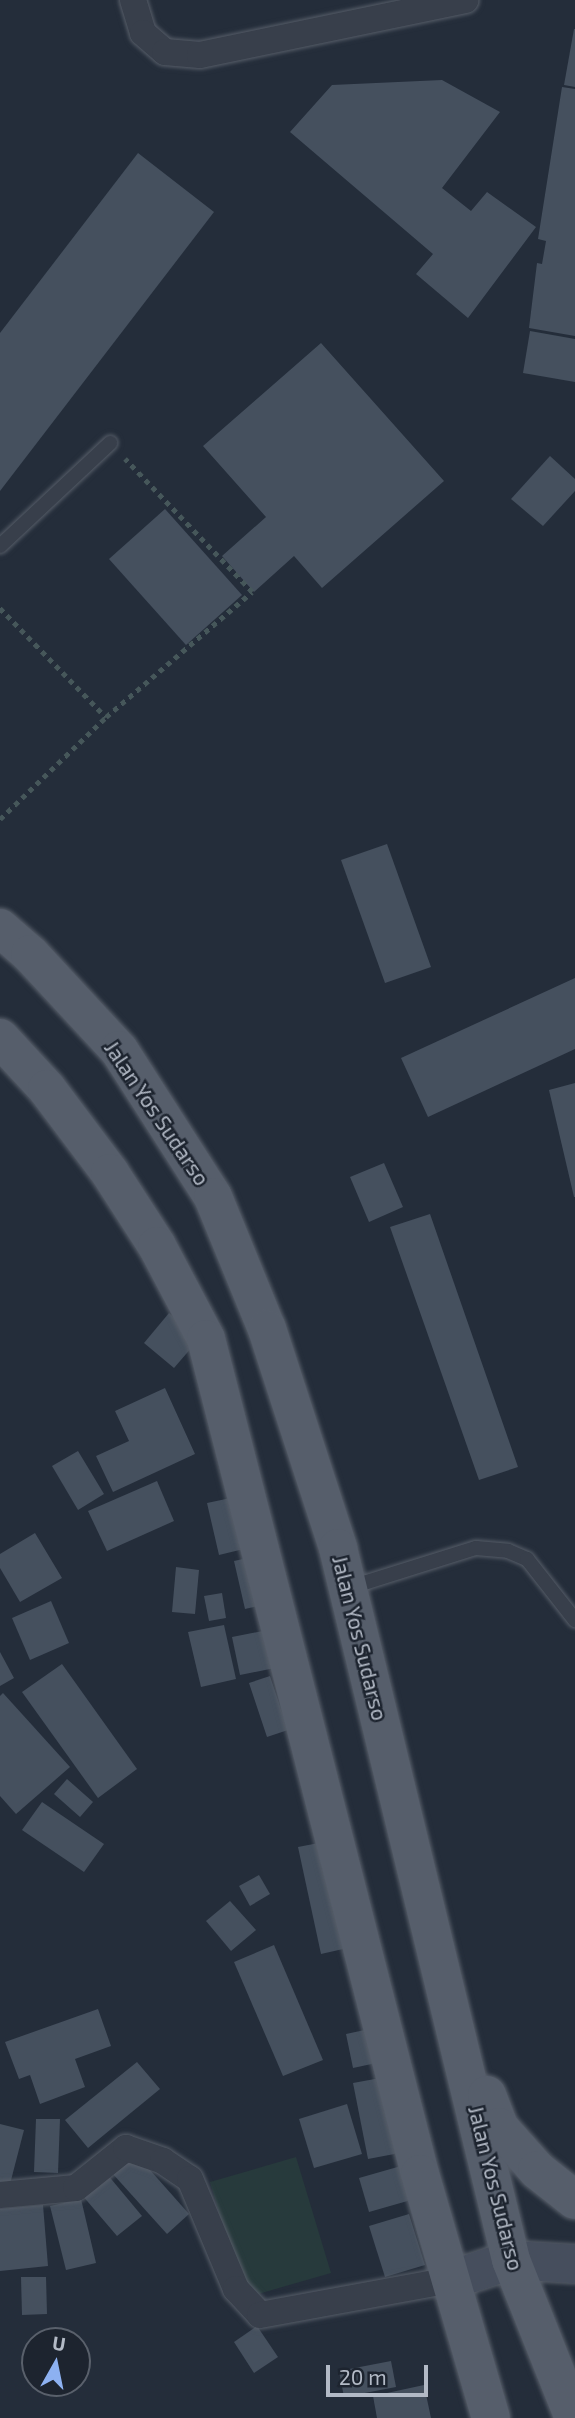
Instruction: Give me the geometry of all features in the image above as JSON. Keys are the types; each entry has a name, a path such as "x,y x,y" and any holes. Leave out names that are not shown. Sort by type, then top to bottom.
{"main road":[{"name":"Jalan Yos Sudarso","path":"0,928 30,954 119,1050 213,1196 267,1329 338,1548 452,2005 511,2260 574,2418"},
{"path":"0,1038 47,1089 110,1173 157,1246 206,1339 413,2147 491,2418"},
{"path":"452,2005 499,2127 537,2170 575,2200"},
{"path":"451,2280 511,2260 575,2264"}],"street":[{"path":"133,0 143,33 165,52 200,55 465,0"},
{"path":"0,2195 76,2188 126,2148 163,2161 190,2179 210,2233 236,2289 260,2315 451,2280"}],"lane":[{"path":"0,546 110,443"},
{"path":"347,1589 476,1548 508,1551 527,1559 575,1620"}],"path":[{"path":"0,819 106,717 252,592 110,443"},
{"path":"0,608 106,717"}],"shaded area":[{"path":"296,2157 331,2273 244,2298 210,2182"}],"building":[{"path":"575,29 575,87 564,85"},
{"path":"442,80 500,112 442,188 471,211 487,192 536,227 468,318 416,274 433,254 290,132 332,85"},
{"path":"562,87 575,89 575,336 529,328 537,263 542,264 546,241 538,239"},
{"path":"138,153 214,212 0,491 0,333"},
{"path":"530,331 575,339 575,382 523,373"},
{"path":"321,343 444,481 322,588 294,556 254,592 222,556 266,517 203,446"},
{"path":"550,456 575,479 575,491 543,526 511,499"},
{"path":"165,509 242,595 186,645 109,559"},
{"path":"387,844 431,967 385,983 341,860"},
{"path":"575,978 575,1049 428,1117 401,1058"},
{"path":"575,1083 575,1197 574,1197 549,1090"},
{"path":"384,1163 403,1207 369,1222 350,1177"},
{"path":"430,1214 518,1467 479,1480 390,1227"},
{"path":"169,1313 199,1339 174,1368 144,1343"},
{"path":"165,1388 195,1454 113,1492 96,1456 129,1441 115,1411"},
{"path":"78,1451 104,1494 78,1510 52,1466"},
{"path":"157,1481 174,1521 107,1551 88,1511"},
{"path":"240,1496 252,1547 219,1555 207,1503"},
{"path":"35,1533 62,1578 20,1602 0,1568 0,1554"},
{"path":"256,1556 267,1604 245,1609 234,1561"},
{"path":"176,1567 199,1570 195,1614 172,1612"},
{"path":"222,1593 226,1618 209,1621 204,1596"},
{"path":"51,1601 69,1643 30,1660 12,1618"},
{"path":"224,1625 236,1679 201,1687 188,1632"},
{"path":"268,1630 275,1668 240,1675 232,1637"},
{"path":"0,1652 14,1678 0,1686"},
{"path":"62,1664 137,1769 98,1798 22,1692"},
{"path":"270,1676 288,1730 267,1737 249,1683"},
{"path":"3,1693 70,1767 16,1814 0,1796 0,1696"},
{"path":"67,1779 93,1802 80,1817 54,1794"},
{"path":"42,1802 104,1844 84,1872 22,1830"},
{"path":"329,1841 352,1947 321,1954 298,1847"},
{"path":"259,1875 270,1894 250,1906 239,1886"},
{"path":"230,1901 256,1930 231,1951 206,1921"},
{"path":"274,1945 323,2060 283,2076 234,1962"},
{"path":"98,2009 111,2046 75,2059 85,2087 40,2104 30,2075 19,2079 5,2042"},
{"path":"374,2028 381,2062 353,2068 346,2034"},
{"path":"137,2062 160,2089 88,2148 65,2120"},
{"path":"391,2076 405,2152 368,2159 353,2083"},
{"path":"347,2104 362,2154 314,2168 299,2119"},
{"path":"36,2119 60,2119 58,2173 34,2172"},
{"path":"0,2124 24,2130 9,2188 0,2185"},
{"path":"135,2153 189,2214 167,2234 112,2173"},
{"path":"408,2164 418,2198 369,2212 359,2178"},
{"path":"107,2174 142,2216 117,2236 82,2195"},
{"path":"81,2199 96,2263 66,2270 50,2206"},
{"path":"43,2205 48,2266 0,2271 0,2209"},
{"path":"409,2214 425,2265 385,2277 369,2226"},
{"path":"21,2277 46,2277 47,2314 22,2315"},
{"path":"257,2326 278,2357 254,2373 234,2342"},
{"path":"391,2361 396,2387 344,2397 339,2371"},
{"path":"424,2385 431,2418 377,2418 373,2396"}]}
